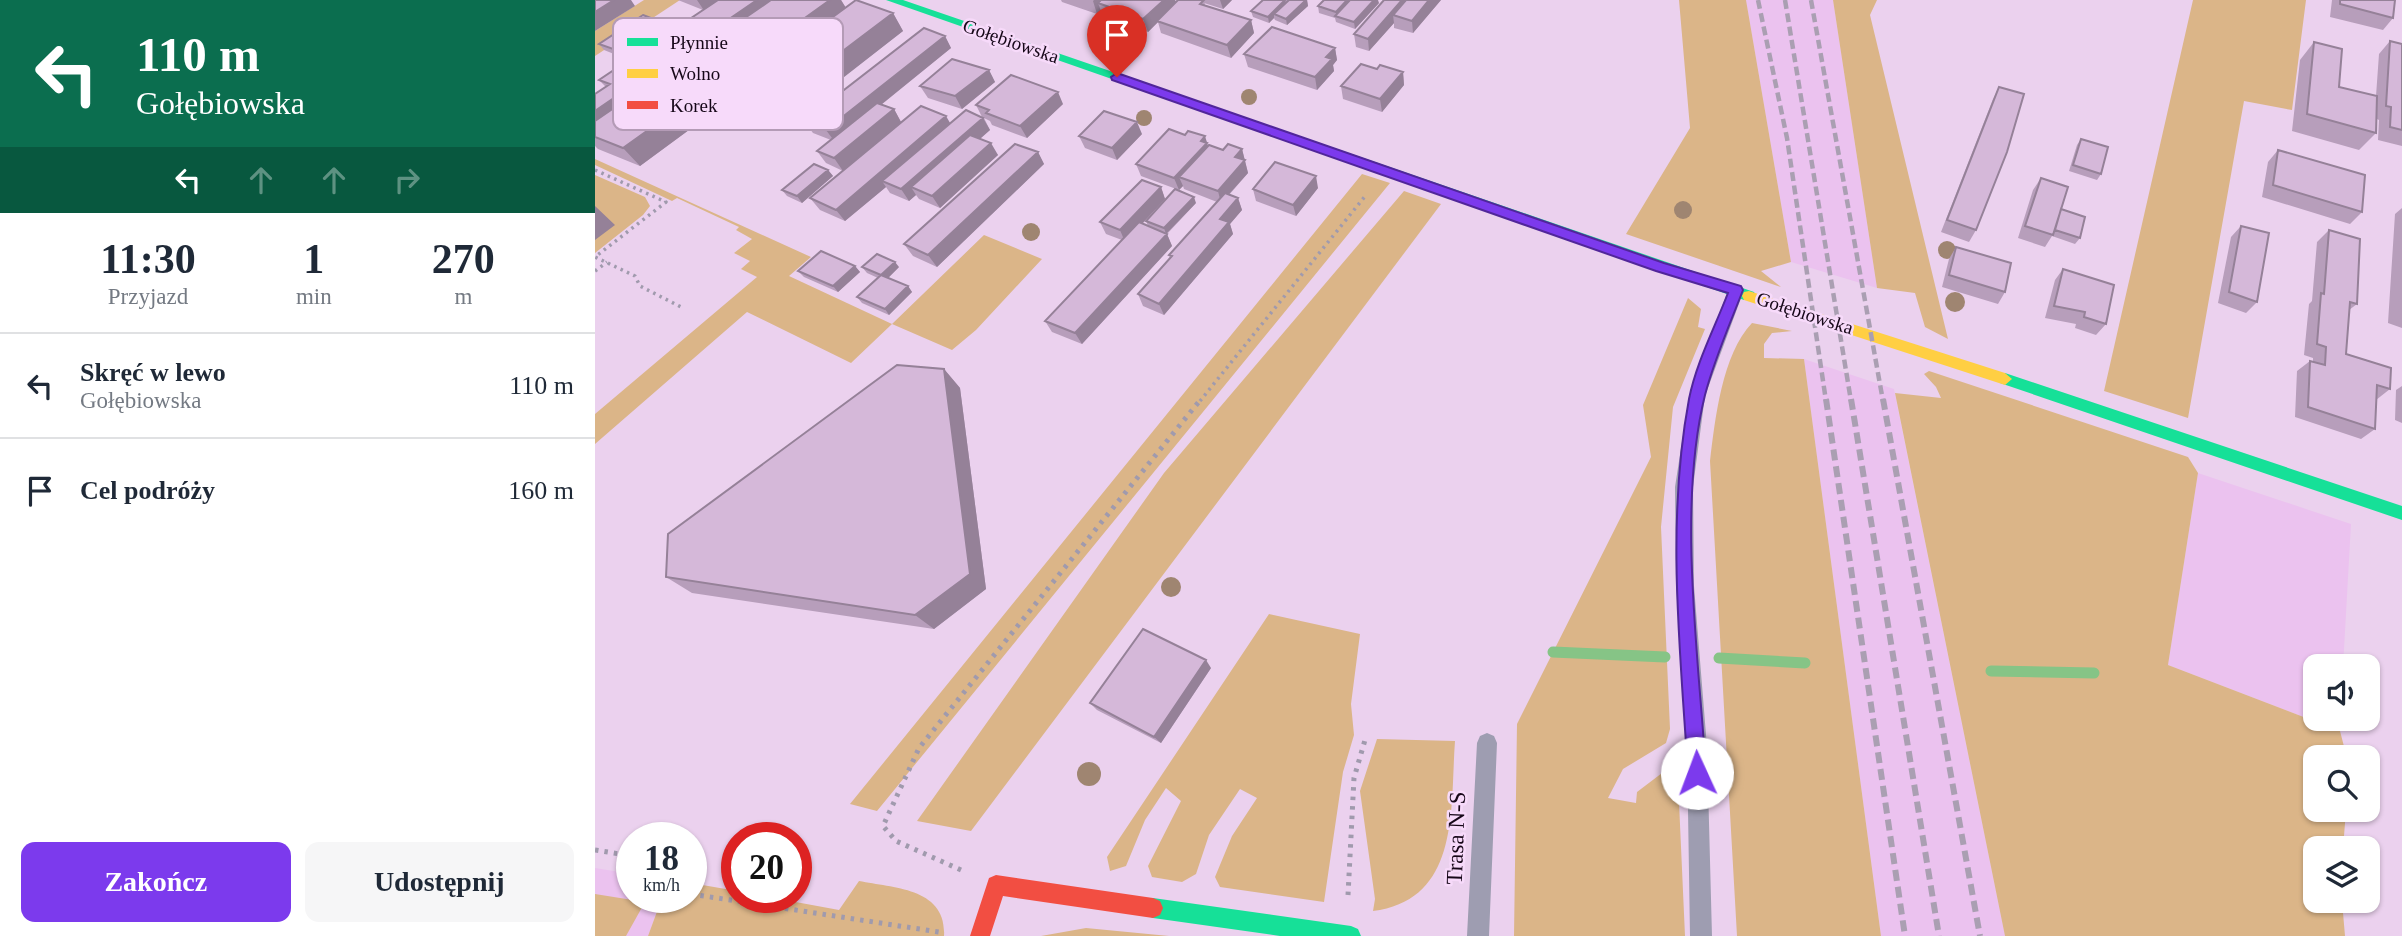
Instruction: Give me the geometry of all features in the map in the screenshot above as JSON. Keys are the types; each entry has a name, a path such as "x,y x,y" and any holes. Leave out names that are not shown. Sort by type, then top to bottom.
{"street":[{"name":"Gołębiowska","path":"892,0 1650,264 1736,290 2402,513"},
{"path":"979,936 996,885 1351,936"}],"lane":[{"path":"1701,936 1697,747 1685,586 1684,487 1697,396 1736,290"},
{"name":"Trasa N-S","path":"1478,936 1487,743"}],"path":[{"path":"595,170 666,202 595,257 635,276 640,286 683,308"},
{"path":"996,885 896,841 883,826 919,748 1386,170"},
{"path":"595,271 607,262"},
{"path":"1346,935 1354,778 1365,740"},
{"path":"595,850 616,853"},
{"path":"707,896 951,934"}],"shaded area":[{"path":"644,0 680,0 653,18 616,18"},
{"path":"1679,0 1746,0 1791,262 1761,271 1781,287 1626,234 1690,128"},
{"path":"1746,0 1833,0 1877,288 1791,262"},
{"path":"1833,0 1877,0 1870,15 1948,339 1925,327 1915,293 1877,288"},
{"path":"2193,0 2306,0 2292,110 2244,101 2188,418 2104,391"},
{"path":"613,20 613,44 595,56 595,31"},
{"path":"595,159 811,257 789,276 892,324 851,363 747,312 595,444 595,414 757,277 741,269 750,261 734,253 752,239 736,230 739,227 677,198 672,201 595,165"},
{"path":"1362,174 1390,183 877,811 850,804"},
{"path":"595,175 645,197 650,206 643,215 595,253"},
{"path":"1404,191 1441,204 971,831 917,821 1164,473"},
{"path":"984,235 1042,259 976,330 952,350 892,324"},
{"path":"1688,298 1701,309 1698,327 1705,329 1673,407 1661,527 1670,729 1666,743 1623,769 1608,798 1636,803 1637,792 1666,770 1678,780 1685,936 1514,936 1517,724 1651,457 1643,405"},
{"path":"1752,323 1792,331 1772,333 1764,344 1764,358 1804,359 1881,936 1737,936 1710,461 1727,369 1733,352"},
{"path":"1804,359 1894,389 2005,936 1881,936"},
{"path":"1929,371 2188,457 2198,473 2168,665 2303,717 2303,731 2340,731 2344,745 2303,745 2303,822 2345,822 2344,836 2303,836 2303,913 2343,913 2345,936 2005,936 1895,393 1941,398 1936,387 1924,374"},
{"path":"2198,473 2351,524 2344,654 2303,654 2303,717 2168,665"},
{"path":"1269,614 1360,634 1351,704 1354,735 1343,772 1324,902 1220,887 1215,877 1232,836 1257,798 1240,789 1209,835 1196,874 1182,882 1152,877 1148,866 1181,801 1166,788 1145,820 1126,866 1110,871 1107,857"},
{"path":"1377,739 1455,741 1450,821 1445,847 1436,870 1422,889 1402,903 1373,911 1375,899 1360,791"},
{"path":"595,868 616,871 616,913 656,913 648,936 595,936"},
{"path":"859,881 902,889 928,899 937,908 943,920 944,936 648,936 656,913 707,913 707,886 721,888 721,913 812,913 812,905 839,910"},
{"path":"595,894 616,897 616,913 639,913 626,936 595,936"},
{"path":"1086,928 1169,936 1041,936"}],"building":[{"path":"595,0 614,0 595,12"},
{"path":"718,0 757,0 731,18 691,18"},
{"path":"771,0 830,0 805,18 745,18"},
{"path":"856,0 893,13 843,51 843,18 831,18"},
{"path":"1101,0 1164,0 1143,19 1098,3"},
{"path":"1178,0 1204,0 1200,4 1251,20 1227,45 1157,21"},
{"path":"1263,0 1285,0 1268,17 1251,11"},
{"path":"1289,0 1306,0 1286,19 1274,14"},
{"path":"1324,0 1347,0 1336,12 1318,6"},
{"path":"1350,0 1374,0 1354,22 1335,16"},
{"path":"1384,0 1402,0 1368,39 1354,34"},
{"path":"1406,0 1429,0 1412,21 1393,15"},
{"path":"2340,0 2395,0 2393,18 2340,4"},
{"path":"1272,27 1335,48 1326,57 1332,59 1315,77 1244,54"},
{"path":"924,28 945,36 843,117 843,91"},
{"path":"613,35 613,49 599,44"},
{"path":"2390,41 2402,44 2402,130 2390,127 2391,107 2386,106"},
{"path":"2314,42 2342,49 2339,87 2377,96 2376,133 2307,114"},
{"path":"952,59 989,70 955,96 920,86"},
{"path":"1361,64 1377,69 1380,65 1403,72 1380,99 1341,86"},
{"path":"613,71 613,99 595,111 595,94 610,84 599,80"},
{"path":"1011,75 1058,92 1020,126 986,113 989,110 976,105"},
{"path":"1999,87 2024,94 2007,152 1976,230 1947,220"},
{"path":"877,103 894,109 834,158 817,151"},
{"path":"921,106 946,116 836,210 810,198"},
{"path":"613,109 613,130 648,130 623,148 595,137 595,121"},
{"path":"966,110 983,118 901,189 882,181"},
{"path":"1104,111 1137,122 1112,148 1079,136"},
{"path":"1169,129 1185,135 1188,131 1205,136 1201,141 1207,143 1174,178 1136,164"},
{"path":"970,135 991,143 932,196 911,187"},
{"path":"2081,139 2108,147 2101,174 2073,165"},
{"path":"1015,144 1038,152 928,255 904,244"},
{"path":"1228,144 1242,149 1235,157 1245,160 1218,191 1179,177 1209,145 1223,150"},
{"path":"2278,150 2365,175 2362,212 2273,185"},
{"path":"1275,162 1316,176 1293,205 1253,189"},
{"path":"814,164 828,170 797,196 782,190"},
{"path":"2041,178 2068,187 2053,235 2025,226"},
{"path":"1142,180 1161,187 1120,230 1100,222"},
{"path":"1175,189 1194,197 1164,228 1146,221"},
{"path":"1225,193 1238,198 1220,219 1229,222 1159,304 1138,294 1172,256 1169,255"},
{"path":"2061,209 2085,217 2080,238 2055,230"},
{"path":"1139,222 1167,234 1075,333 1045,321"},
{"path":"2241,226 2269,233 2257,302 2229,292"},
{"path":"2329,230 2360,239 2357,304 2350,302 2346,354 2391,368 2390,389 2377,385 2375,429 2308,407 2310,361 2325,365 2326,347 2317,344"},
{"path":"1956,247 2011,263 2005,292 1949,275"},
{"path":"821,251 855,266 833,286 798,271"},
{"path":"877,254 895,262 881,275 862,267"},
{"path":"2063,269 2114,285 2106,324 2084,317 2085,312 2054,306"},
{"path":"881,275 908,286 885,309 857,297"},
{"path":"897,365 944,369 970,574 915,615 666,577 668,534"},
{"path":"1143,629 1206,660 1154,737 1090,703"}],"waterway":[{"path":"1553,652 1665,657"},
{"path":"1719,658 1805,663"},
{"path":"1991,671 2094,673"}],"railway":[{"path":"1758,0 1787,138 1826,401"},
{"path":"1785,0 1851,401"},
{"path":"1811,0 1883,401"},
{"path":"1826,399 1905,936"},
{"path":"1851,399 1939,936"},
{"path":"1883,399 1980,936"}],"traffic: fast":[{"path":"892,0 1749,296"},
{"path":"2005,379 2402,513"},
{"path":"1153,908 1351,936"}],"traffic: slow":[{"path":"1749,296 2005,379"}],"traffic: jam":[{"path":"980,936 996,885 1153,908"}],"route":[{"path":"1117,77 1549,229 1736,290 1711,350 1697,396 1684,487 1685,586 1697,773"}]}
